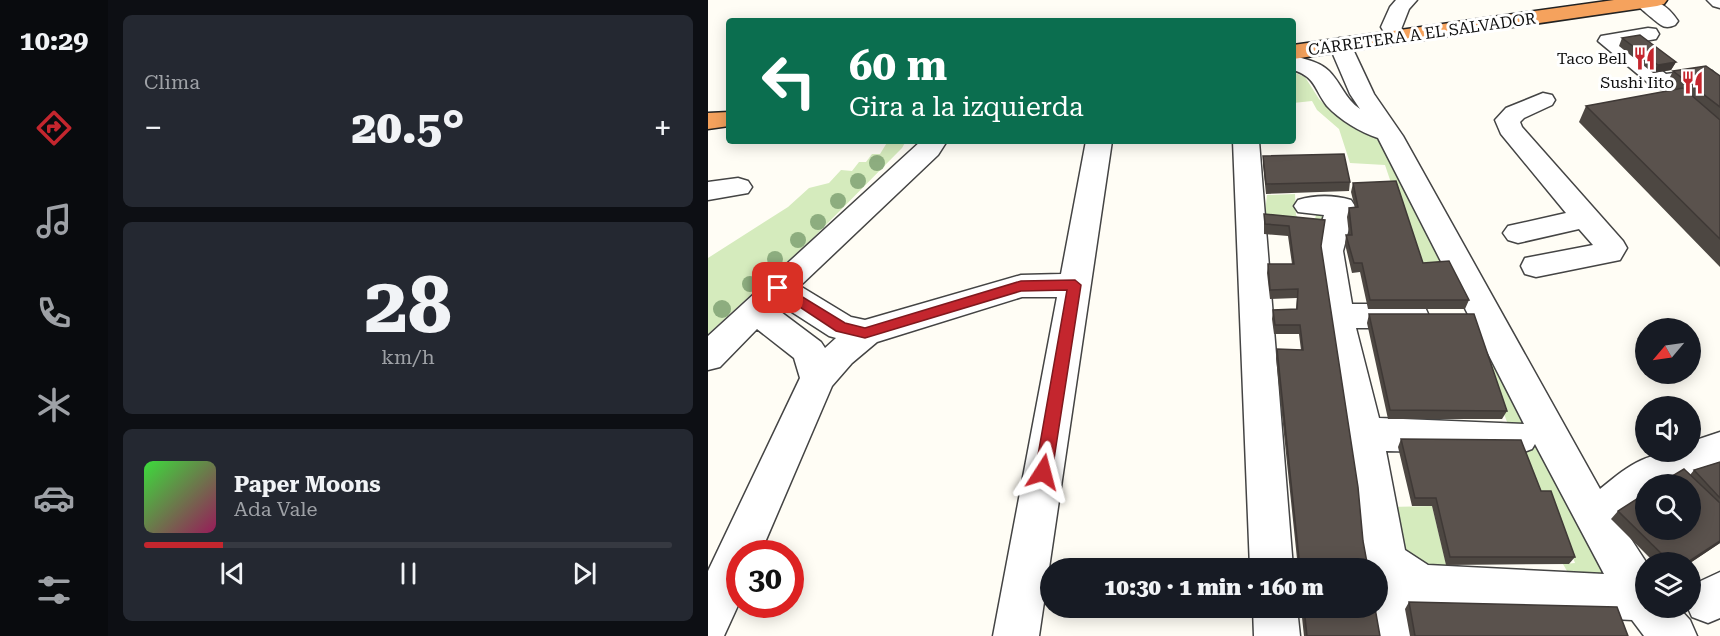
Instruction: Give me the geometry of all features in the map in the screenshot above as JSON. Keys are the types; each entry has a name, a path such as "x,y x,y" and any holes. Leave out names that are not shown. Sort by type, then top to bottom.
{"highway":[{"name":"CARRETERA A EL SALVADOR","path":"1296,41 1587,0"},
{"name":"CARRETERA A EL SALVADOR","path":"1296,52 1344,56 1651,1"},
{"path":"708,121 726,119"},
{"path":"708,134 726,131"}],"street":[{"path":"1400,26 1400,8 1406,1"},
{"path":"1651,1 1668,21"},
{"path":"1648,34 1609,41 1661,82 1704,76"},
{"path":"1390,136 1343,109 1327,84 1319,67 1321,63 1340,61 1344,56 1360,88 1390,136 1594,518 1635,585"},
{"path":"1296,64 1311,68 1327,84 1360,88"},
{"path":"1536,266 1611,251 1612,248 1510,129 1507,120 1515,113 1543,100"},
{"path":"708,357 766,299 932,144"},
{"path":"1016,636 1098,144"},
{"path":"1246,144 1271,558"},
{"path":"708,191 738,187"},
{"path":"1308,206 1341,206 1328,251 1337,316 1364,434 1385,558"},
{"path":"1518,233 1585,218"},
{"path":"708,621 818,378 840,354 865,333 1021,286 1075,285"},
{"path":"766,299 841,327 865,333"},
{"path":"766,299 809,351 818,378"},
{"path":"1337,316 1453,316"},
{"path":"1364,434 1519,438"},
{"path":"1594,518 1646,475 1720,449"},
{"path":"1388,563 1425,587 1635,602"},
{"path":"1388,574 1398,636"},
{"path":"1275,618 1276,636"},
{"path":"1659,618 1674,636"}],"green space":[{"path":"1296,73 1305,77 1319,99 1333,113 1352,126 1381,138 1455,269 1421,272 1385,165 1350,163 1339,129 1317,110 1312,101 1296,103"},
{"path":"886,144 904,144 813,238 708,334 708,258 788,207 809,188 829,183 841,170 852,171 859,162 866,162 872,154 880,154"},
{"path":"1295,194 1296,215 1300,220 1315,219 1317,211 1326,213 1323,229 1264,223 1267,195"},
{"path":"1465,309 1477,310 1611,576 1572,580 1563,564 1575,563 1551,499 1536,500"},
{"path":"1432,506 1449,576 1406,554 1390,507"}],"building":[{"path":"1640,35 1676,62 1658,65 1622,38"},
{"path":"1706,66 1720,76 1720,107 1673,71"},
{"path":"1683,88 1720,120 1720,239 1586,106"},
{"path":"1344,154 1350,182 1266,184 1263,156"},
{"path":"1396,181 1423,263 1449,261 1469,300 1370,300 1362,263 1354,263 1346,235 1352,235 1349,208 1358,207 1353,183"},
{"path":"1264,214 1325,220 1321,246 1358,487 1366,558 1299,558 1277,349 1303,350 1300,325 1275,325 1273,310 1297,309 1298,289 1270,290 1268,264 1294,264 1289,226 1265,224"},
{"path":"1369,314 1474,314 1507,411 1390,410"},
{"path":"1401,439 1521,440 1541,491 1551,491 1575,557 1450,557 1436,498 1415,498"},
{"path":"1720,462 1720,498 1701,478 1701,474 1694,470"},
{"path":"1684,469 1689,474 1676,474"},
{"path":"1701,485 1720,503 1720,541 1701,553 1660,552 1648,540 1701,540"},
{"path":"1635,500 1635,528 1618,511"},
{"path":"1409,602 1617,607 1628,636 1415,636"},
{"path":"1305,618 1377,618 1380,636 1307,636"}],"place":[{"name":"Taco Bell","path":"1645,58"},
{"name":"Sushi Iito","path":"1692,82"}],"route":[{"path":"778,288 841,327 865,333 1021,286 1075,285 1043,472"}]}
